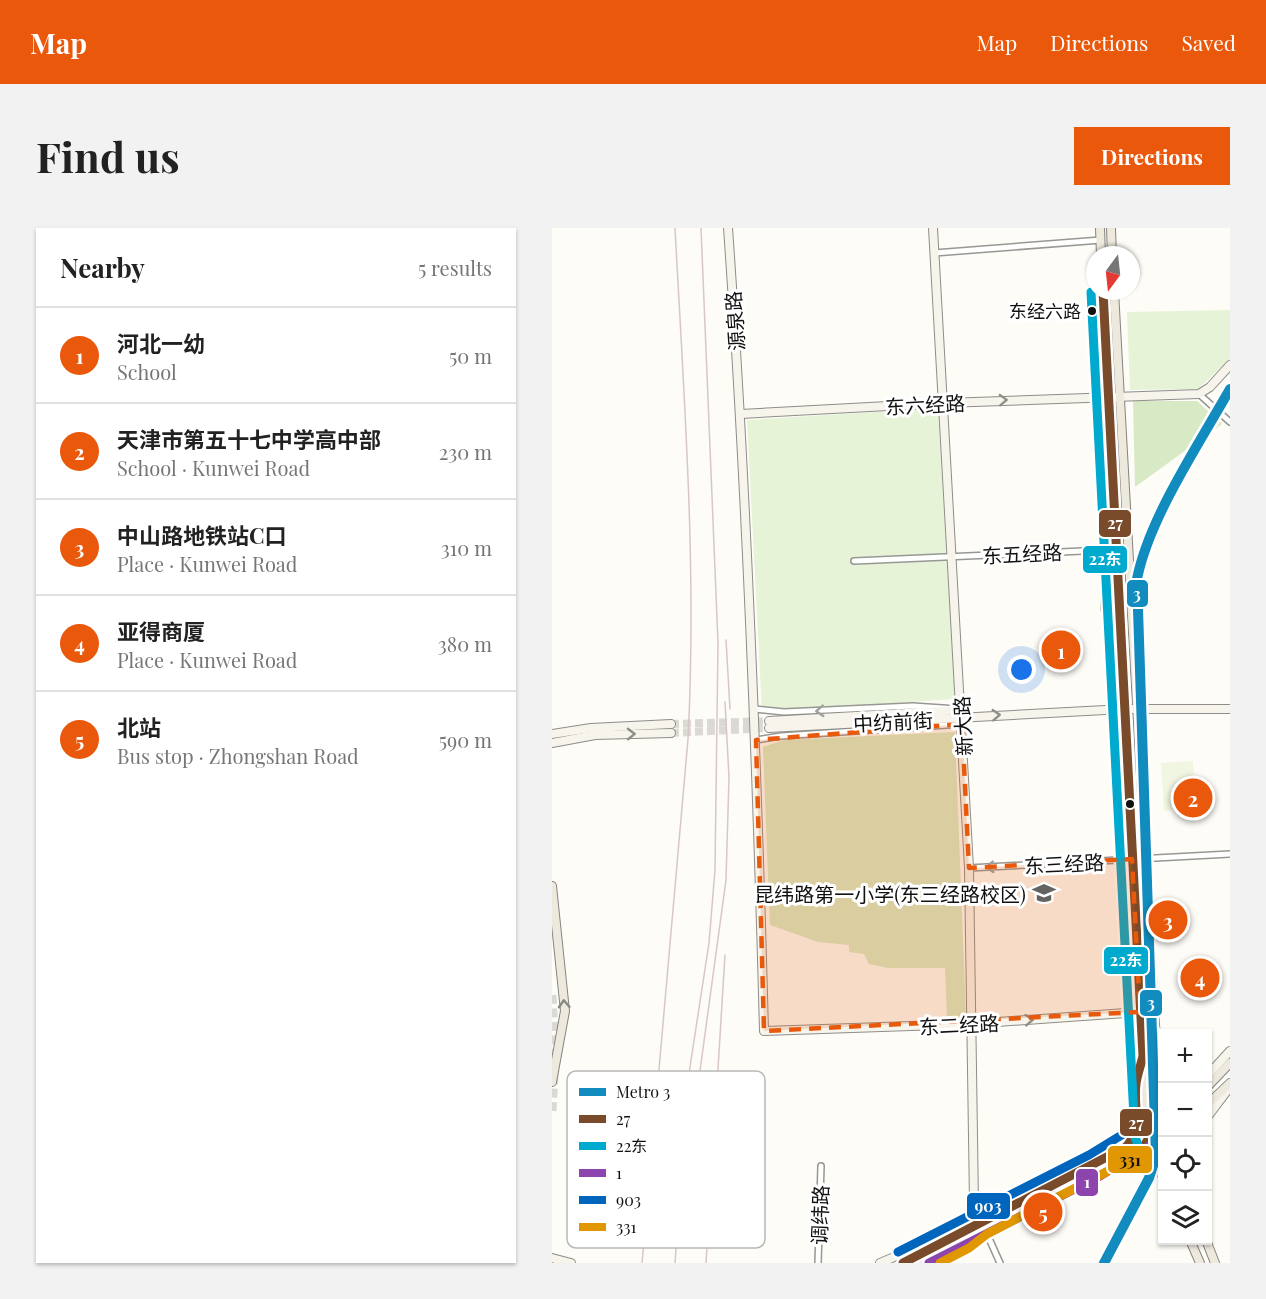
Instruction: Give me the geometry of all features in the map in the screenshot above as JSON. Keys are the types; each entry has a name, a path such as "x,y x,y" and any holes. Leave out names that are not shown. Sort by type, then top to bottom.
{"main road":[{"path":"1100,228 1101,246"},
{"path":"1111,228 1112,246"},
{"path":"1103,300 1140,1012 1149,1140 1158,1165"},
{"path":"1114,300 1145,859 1160,1083"},
{"path":"552,886 565,1011 556,1043 552,1082"},
{"path":"1126,1147 1136,1133 1137,1084 1143,1056"},
{"path":"1211,1083 1230,1063"},
{"path":"1212,1101 1230,1085"},
{"path":"1149,1140 1158,1102"},
{"path":"903,1263 957,1242 987,1234 1122,1166 1158,1129"},
{"path":"921,1263 957,1242 982,1222 1126,1147 1149,1140 1158,1142"},
{"path":"1192,1245 1200,1263"},
{"path":"1208,1245 1215,1263"}],"street":[{"name":"源泉路","path":"728,228 741,414 755,710 764,1031"},
{"name":"新大路","path":"933,228 969,868 974,1203 982,1222"},
{"path":"934,253 1101,240"},
{"path":"1230,365 1199,394 1230,422"},
{"name":"东六经路","path":"741,414 944,403 1199,394"},
{"path":"1096,397 1105,549 1104,609"},
{"name":"东五经路","path":"854,561 1127,549"},
{"path":"755,710 784,712 913,706 950,707 962,717"},
{"name":"中纺前街","path":"769,724 1124,709 1230,709"},
{"path":"756,740 962,717"},
{"path":"552,734 591,728 671,724"},
{"path":"552,743 595,735 671,733"},
{"name":"东三经路","path":"969,868 1230,854"},
{"name":"东二经路","path":"764,1031 970,1024 1154,1011"},
{"path":"1212,1071 1230,1051"},
{"path":"1212,1110 1230,1085"},
{"name":"调纬路","path":"818,1263 821,1166"},
{"path":"880,1263 982,1222"},
{"path":"940,1263 969,1248 987,1234 1000,1263"},
{"path":"552,1258 568,1263"}],"highlighted area":[{"path":"962,724 969,868 1132,859 1140,1012 764,1031 756,740"}],"green space":[{"path":"1230,310 1230,359 1198,389 1130,390 1127,312"},
{"path":"1133,401 1197,401 1222,424 1135,487"},
{"path":"938,408 955,699 762,712 747,420"},
{"path":"955,732 966,1018 947,1018 945,968 888,968 869,964 864,954 849,952 849,945 818,942 770,925 763,747 784,740"},
{"path":"1193,761 1196,809 1164,811 1161,763"}],"tunnel":[{"path":"671,724 769,721"},
{"path":"671,733 769,728"},
{"path":"552,995 555,1055"},
{"path":"552,1111 554,1075"}],"railway":[{"path":"659,1071 688,739 690,675 688,483 675,228"},
{"path":"689,1071 709,943 715,870 718,643 701,228"},
{"path":"726,640 730,709"},
{"path":"700,1071 726,880 729,777 725,702"},
{"path":"718,1071 725,955"},
{"path":"642,1263 643,1248"},
{"path":"675,1263 676,1248"},
{"path":"706,1263 707,1248"}],"metro line":[{"name":"3","path":"1104,1263 1149,1178 1156,1156 1137,579 1152,531 1176,482 1230,389"}],"transit line":[{"name":"22东","path":"1091,300 1135,1137 1151,1180"},
{"name":"27","path":"903,1263 1126,1147 1136,1125 1135,1093 1143,1056 1103,300"},
{"name":"27","path":"1141,1151 1154,1123 1159,1094 1155,1033"},
{"name":"903","path":"898,1252 1089,1155 1156,1114"},
{"name":"1","path":"929,1263 1100,1176 1158,1140"},
{"name":"331","path":"940,1263 969,1248 987,1234 1158,1145"}],"place":[{"name":"东经六路","path":"1092,311"},
{"name":"河北一幼","path":"1061,650"},
{"name":"天津市第五十七中学高中部","path":"1193,798"},
{"name":"昆纬路第一小学(东三经路校区)","path":"1044,893"},
{"name":"中山路地铁站C口","path":"1168,920"},
{"name":"亚得商厦","path":"1200,978"},
{"name":"北站","path":"1043,1212"}]}
